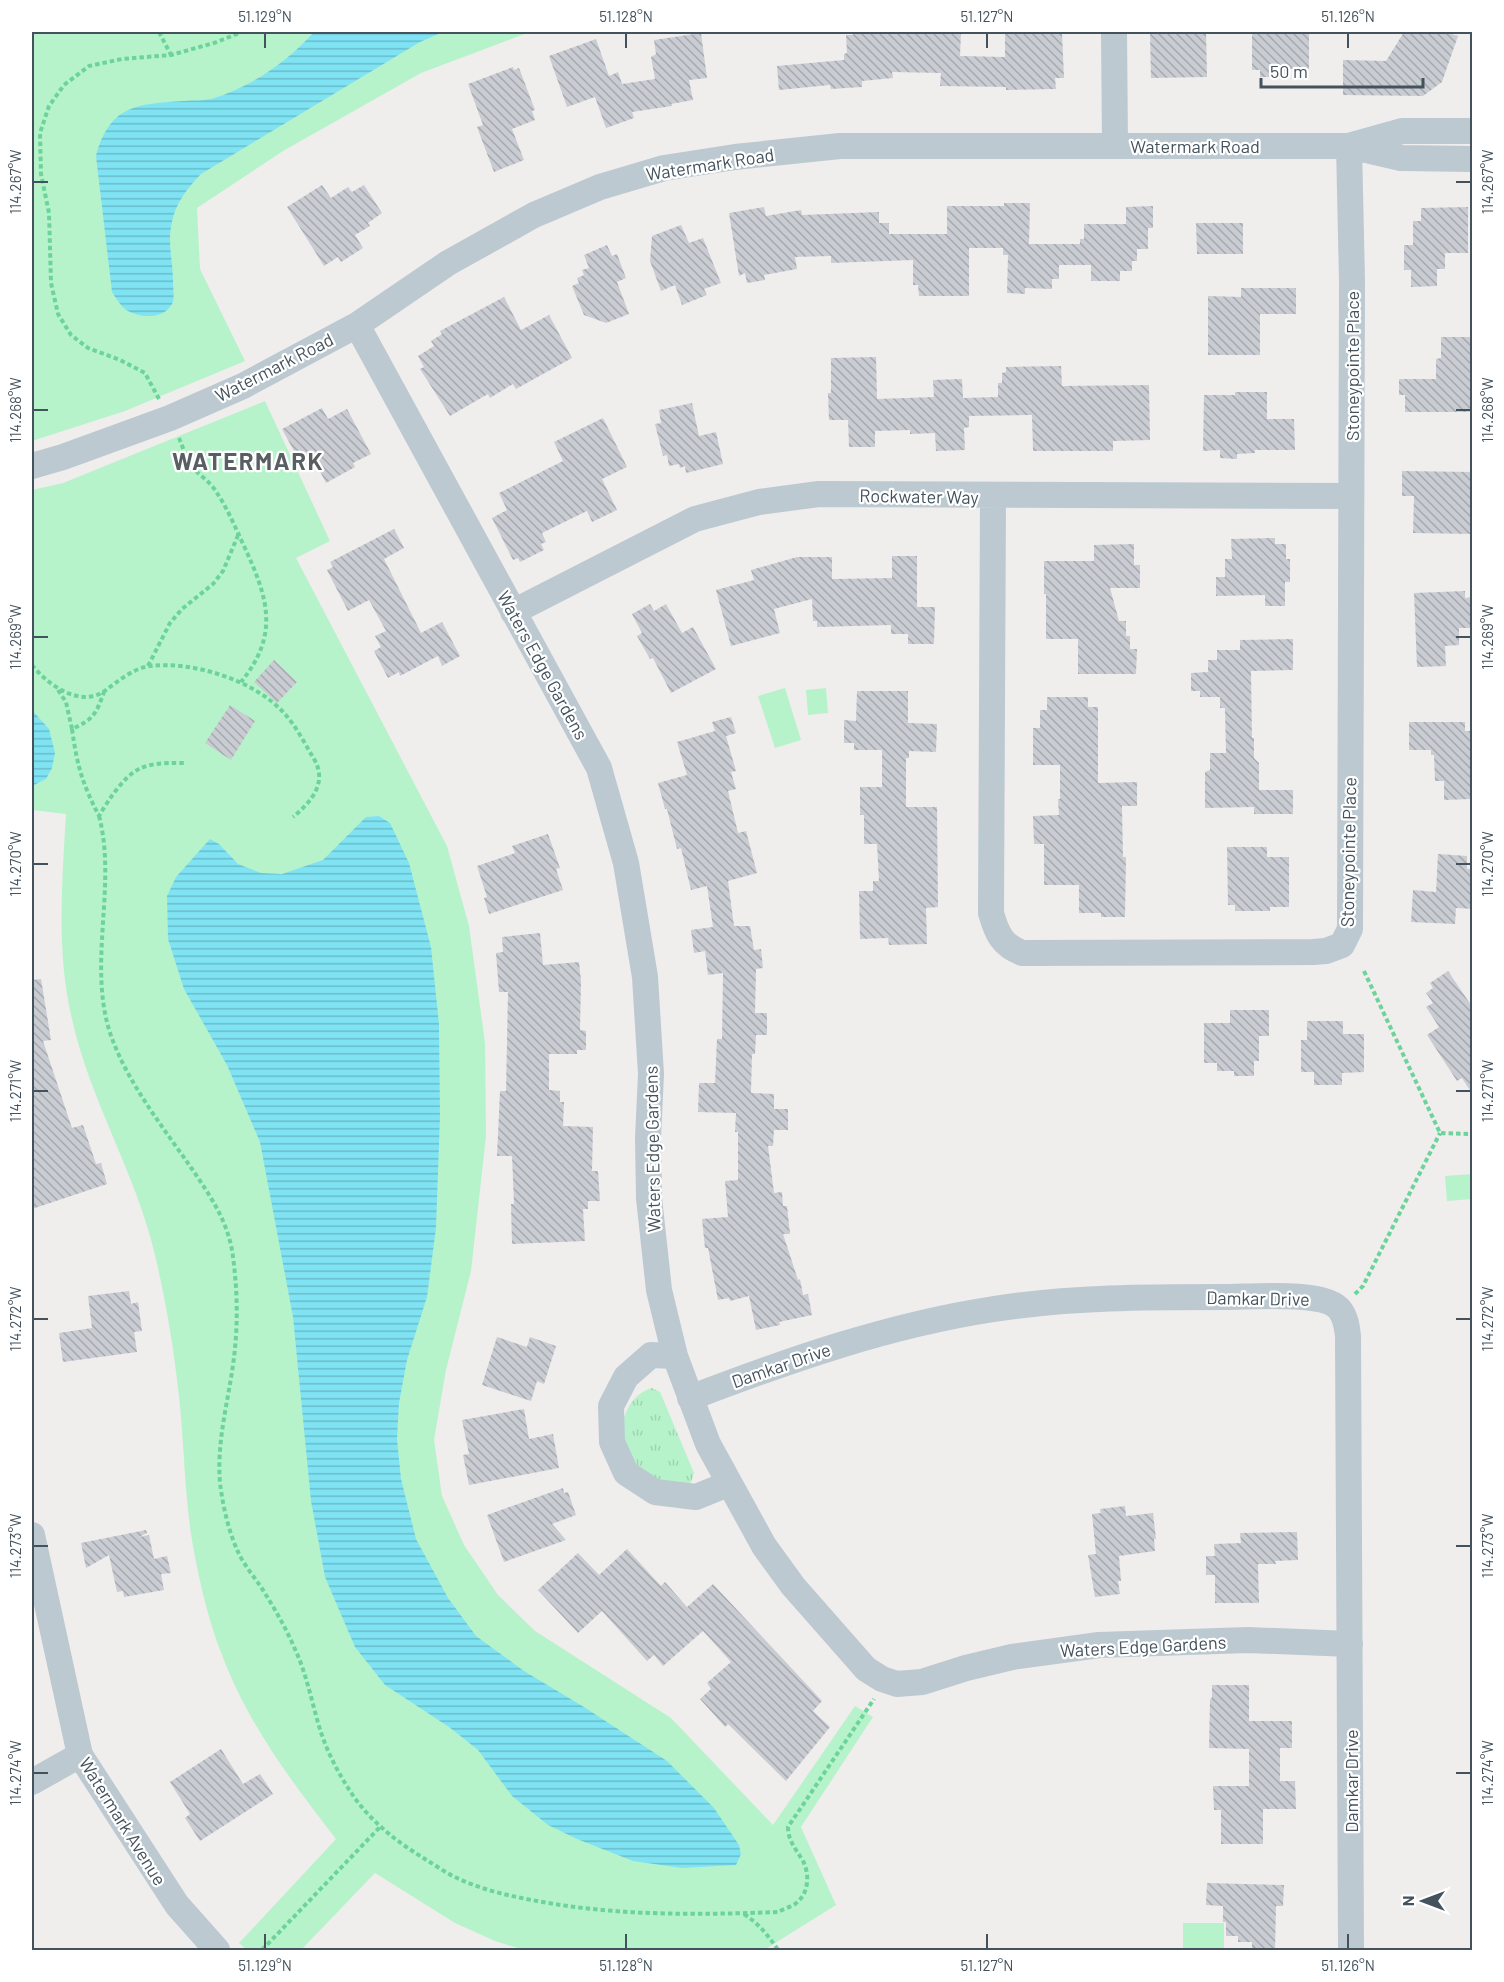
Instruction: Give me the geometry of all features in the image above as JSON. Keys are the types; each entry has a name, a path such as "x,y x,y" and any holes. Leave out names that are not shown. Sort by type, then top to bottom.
{"street":[{"path":"1114,32 1115,146"},
{"name":"Watermark Road","path":"1349,146 1402,131 1473,131"},
{"name":"Watermark Road","path":"32,466 170,418 243,386 357,325 448,263 534,215 600,187 664,168 735,157 840,146 1349,146 1401,158 1473,159"},
{"name":"Stoneypointe Place","path":"993,496 991,913 1001,938 1009,948 1022,954 1326,951 1342,945 1350,929 1352,281 1349,146"},
{"name":"Waters Edge Gardens","path":"357,325 599,768 626,863 645,977 651,1074 648,1138 649,1198 659,1290 675,1356 708,1444 764,1546 793,1586 866,1670 897,1684 922,1682 966,1668 1012,1658 1099,1645 1248,1640 1350,1644"},
{"name":"Rockwater Way","path":"513,612 696,519 759,502 819,494 1350,496"},
{"name":"Damkar Drive","path":"690,1398 829,1347 939,1319 996,1309 1068,1301 1136,1297 1311,1297 1339,1308 1346,1320 1348,1336 1351,1950"},
{"path":"675,1356 651,1355 626,1377 611,1406 612,1442 626,1473 655,1492 696,1497 728,1484"},
{"name":"Watermark Avenue","path":"32,1535 80,1755 177,1905 217,1950"},
{"path":"32,1782 80,1755"}],"path":[{"path":"159,32 171,56"},
{"path":"241,682 253,667 262,648 266,625 266,602 260,579 229,513 214,488 190,465 170,418 145,374 120,360 88,348 71,335 58,314 51,282 49,213 41,174 40,133 49,106 64,85 89,66 122,59 171,56 242,32"},
{"path":"148,666 170,623 182,609 213,584 223,571 238,533"},
{"path":"32,665 58,689 66,702 78,768 86,792 99,816 104,834 101,989 104,1012 113,1042 132,1079 212,1198 228,1231 232,1248 237,1306 235,1351 219,1452 220,1485 227,1518 240,1555 274,1608 296,1650 334,1764 353,1796 380,1827 409,1850 458,1879 504,1895 571,1907 633,1914 778,1912 796,1904 805,1893 807,1874 804,1863 788,1836 788,1827 886,1681"},
{"path":"72,729 89,721 97,712 104,692 117,680 148,666 205,670 241,682 261,693 284,713 317,765 318,787 309,804 293,817"},
{"path":"58,689 77,697 104,692"},
{"path":"99,816 113,792 138,769 160,764 186,763"},
{"path":"1364,971 1440,1133"},
{"path":"1440,1133 1473,1134"},
{"path":"1339,1308 1363,1286 1440,1133"},
{"path":"262,1950 380,1827"},
{"path":"743,1913 758,1924 778,1950"}],"green space":[{"path":"32,32 530,32 421,73 283,151 197,208 200,269 245,361 125,411 32,441"},
{"path":"265,401 330,541 296,558 447,846 469,926 485,1043 486,1136 471,1271 446,1370 434,1440 442,1496 464,1545 498,1595 535,1631 671,1718 773,1825 855,1706 873,1717 801,1827 836,1905 764,1950 524,1950 495,1941 455,1923 375,1873 301,1950 247,1950 239,1943 336,1839 287,1773 244,1705 212,1627 191,1534 176,1371 155,1255 137,1195 90,1079 72,1019 62,943 66,814 32,810 32,490 63,483"},
{"path":"785,688 801,740 775,748 758,696"},
{"path":"826,688 828,713 808,715 806,690"},
{"path":"1472,1174 1472,1199 1447,1201 1445,1176"},
{"path":"652,1388 660,1392 694,1473 690,1485 674,1488 636,1470 626,1447 623,1426 626,1412 639,1394"},
{"path":"1183,1923 1224,1923 1224,1949 1183,1949"}],"water":[{"path":"314,32 443,32 420,42 201,174 183,196 173,219 170,239 174,293 172,304 163,313 151,316 138,315 126,310 112,292 96,156 109,126 127,110 139,106 208,100 240,88 280,64"},
{"path":"32,710 49,729 55,753 52,768 46,779 32,786"},
{"path":"379,816 390,823 409,863 431,947 439,1024 440,1117 436,1228 427,1297 407,1360 399,1403 397,1439 401,1479 416,1539 448,1598 476,1636 524,1671 667,1761 714,1808 739,1845 741,1854 736,1865 682,1868 633,1861 548,1825 512,1796 478,1750 449,1727 385,1685 355,1647 325,1577 311,1501 293,1317 260,1142 227,1065 184,989 168,939 167,896 176,877 210,839 219,844 238,864 261,873 282,874 323,860 366,817"}],"building":[{"path":"852,32 961,32 960,56 1005,57 1005,32 1062,32 1064,78 1055,78 1056,89 1006,90 1006,87 940,86 941,73 892,72 893,78 862,81 862,87 831,89 830,85 779,90 777,66 844,60 844,54 847,53 846,35 853,35"},
{"path":"1150,32 1206,32 1207,77 1151,78"},
{"path":"1252,32 1309,33 1309,69 1287,69 1287,77 1260,77 1260,70 1252,70"},
{"path":"1404,32 1445,32 1458,36 1442,82 1423,96 1343,95 1343,60 1386,61"},
{"path":"701,33 707,78 689,80 693,100 671,104 672,106 632,112 634,118 606,128 595,97 567,107 549,56 596,39 609,76 618,72 622,84 655,79 651,57 656,54 654,40"},
{"path":"513,67 514,70 519,68 535,110 532,111 535,120 512,129 524,160 494,172 477,127 483,125 468,84"},
{"path":"322,185 331,198 348,187 352,192 364,185 382,213 368,223 370,226 355,235 363,248 341,262 338,257 324,266 287,207"},
{"path":"1004,203 1030,203 1029,244 1080,244 1080,239 1084,239 1084,224 1126,224 1126,207 1153,206 1153,228 1148,228 1148,249 1137,249 1137,261 1132,261 1132,271 1120,271 1120,281 1091,281 1091,265 1059,265 1059,279 1052,279 1052,289 1025,288 1025,294 1007,293 1008,255 1003,255 1003,248 969,248 969,296 919,296 918,285 913,285 913,260 831,263 831,256 795,257 797,269 764,275 765,280 747,283 745,273 739,276 729,213 764,207 766,216 801,210 802,215 879,212 879,223 889,223 889,234 947,234 947,206 1004,206"},
{"path":"1468,207 1468,253 1445,253 1445,269 1437,269 1437,286 1411,287 1411,270 1404,270 1404,245 1413,245 1413,221 1421,221 1421,208"},
{"path":"1196,223 1243,223 1243,254 1197,254"},
{"path":"681,225 689,243 703,238 721,283 704,289 707,295 682,305 675,285 661,291 650,261 652,236"},
{"path":"607,245 612,256 617,254 626,278 617,282 629,314 606,323 584,315 572,286 579,283 577,278 584,275 582,270 589,268 584,255"},
{"path":"1241,288 1296,288 1296,314 1260,314 1260,355 1208,355 1208,296 1241,297"},
{"path":"504,297 521,330 549,315 572,358 516,389 513,384 490,398 488,394 450,416 420,369 424,367 418,356 434,346 431,341 442,334 440,331"},
{"path":"1441,337 1473,337 1473,412 1405,412 1405,395 1399,395 1399,379 1436,379 1436,359 1441,358"},
{"path":"876,357 877,399 934,397 933,380 962,379 963,398 998,397 998,383 1002,383 1002,373 1006,372 1006,367 1061,366 1062,386 1149,385 1150,440 1113,441 1113,451 1033,451 1032,415 969,416 969,427 964,428 965,450 936,451 935,433 910,434 910,430 875,431 875,447 849,447 848,420 829,420 828,393 831,393 831,358"},
{"path":"1235,392 1267,392 1267,419 1294,419 1295,450 1255,450 1255,453 1237,454 1237,459 1220,458 1220,450 1203,451 1204,395 1235,395"},
{"path":"692,403 699,436 716,432 723,464 686,473 685,466 680,468 679,464 669,466 667,455 663,456 655,424 661,423 659,410"},
{"path":"322,408 328,419 347,409 371,454 353,463 355,467 326,483 313,458 301,464 282,429"},
{"path":"603,418 627,467 602,479 617,510 592,522 587,511 542,533 546,542 541,544 544,550 520,562 518,558 513,560 492,518 507,510 499,493 563,461 554,442"},
{"path":"1402,471 1473,472 1473,534 1413,533 1414,496 1402,496"},
{"path":"394,529 404,548 384,559 421,633 442,622 460,656 442,666 438,656 400,676 399,672 388,678 374,651 381,647 375,636 386,631 369,600 348,611 327,570 333,567 330,562"},
{"path":"1275,538 1275,544 1286,544 1286,559 1290,559 1290,582 1285,582 1285,606 1265,606 1265,595 1216,596 1216,577 1225,577 1225,559 1232,559 1231,539"},
{"path":"1134,544 1134,565 1140,565 1140,588 1110,588 1119,621 1126,621 1126,636 1130,636 1130,649 1137,649 1136,674 1078,674 1078,639 1046,639 1044,561 1094,561 1094,545"},
{"path":"892,556 917,556 917,607 935,607 934,644 908,644 908,634 891,634 891,625 817,627 817,621 813,621 812,599 774,609 780,633 731,646 716,590 754,580 751,570 797,557 832,557 832,579 892,578"},
{"path":"1465,591 1465,598 1473,597 1473,628 1459,628 1459,645 1445,646 1446,666 1417,667 1414,593"},
{"path":"650,604 654,611 666,604 682,633 693,627 716,669 671,693 653,658 650,659 637,636 642,633 632,614"},
{"path":"1293,639 1293,670 1251,671 1252,738 1254,738 1254,758 1259,763 1259,790 1293,790 1293,814 1254,814 1254,807 1205,808 1205,772 1210,770 1210,753 1226,753 1225,708 1220,708 1220,697 1200,697 1200,691 1191,691 1191,673 1208,672 1208,660 1217,660 1217,650 1240,650 1240,640"},
{"path":"274,660 297,682 277,703 254,682"},
{"path":"857,691 908,691 908,723 937,724 936,752 909,751 909,758 906,758 906,807 937,807 938,907 926,908 927,944 889,945 888,938 860,939 859,891 873,891 873,881 879,881 877,844 864,844 864,815 860,815 860,787 882,787 882,750 854,750 854,743 844,743 844,720 856,721"},
{"path":"1047,697 1088,697 1088,707 1098,707 1098,783 1137,782 1137,806 1122,806 1123,857 1126,857 1125,917 1101,917 1101,913 1079,913 1079,885 1044,885 1044,844 1034,844 1033,816 1059,815 1058,799 1060,799 1060,765 1033,765 1033,728 1040,728 1040,710 1047,710"},
{"path":"230,705 255,721 231,760 205,743"},
{"path":"731,717 736,733 726,736 736,771 731,772 736,789 728,791 738,833 746,831 757,873 728,881 734,926 750,926 754,950 761,949 763,968 756,969 755,1013 767,1013 767,1035 756,1035 755,1054 752,1054 751,1093 774,1094 774,1109 788,1109 788,1130 774,1130 773,1146 768,1146 774,1193 782,1192 783,1206 787,1206 790,1234 783,1234 798,1280 800,1279 803,1295 808,1294 812,1315 756,1330 749,1296 730,1301 729,1298 718,1300 708,1248 705,1248 702,1219 728,1217 725,1181 738,1180 736,1113 698,1112 699,1083 715,1083 717,1039 722,1039 723,973 708,975 705,951 694,953 691,930 713,927 707,886 691,890 681,848 677,849 658,783 687,775 677,742 715,731 712,722"},
{"path":"1409,722 1465,722 1465,731 1473,731 1473,782 1470,782 1470,799 1444,800 1444,781 1435,781 1434,755 1431,755 1431,750 1409,750"},
{"path":"548,834 560,868 556,869 563,890 489,914 484,898 487,897 477,866 515,853 512,846"},
{"path":"1227,847 1267,847 1267,857 1289,857 1289,907 1270,907 1270,911 1235,911 1235,905 1228,905"},
{"path":"1438,854 1467,856 1467,869 1473,869 1473,909 1456,908 1455,924 1411,922 1413,890 1436,892"},
{"path":"540,933 543,965 579,962 580,1030 586,1031 586,1050 577,1050 577,1054 549,1054 549,1090 560,1091 560,1102 564,1102 563,1126 593,1127 592,1171 598,1171 600,1201 588,1201 588,1209 583,1209 585,1241 512,1244 511,1204 514,1204 512,1156 497,1156 500,1091 506,1091 508,992 499,992 496,953 503,952 502,937"},
{"path":"1448,971 1473,1008 1473,1095 1462,1078 1457,1081 1427,1035 1439,1027 1426,1007 1433,1003 1426,993 1433,988 1430,983"},
{"path":"41,979 51,1040 43,1041 72,1128 83,1125 96,1164 101,1163 107,1184 32,1209 32,980"},
{"path":"1230,1010 1269,1010 1269,1036 1259,1036 1259,1061 1254,1061 1254,1076 1234,1076 1234,1071 1217,1071 1217,1063 1204,1063 1204,1023 1230,1023"},
{"path":"1307,1021 1343,1021 1343,1034 1364,1034 1364,1072 1342,1073 1342,1085 1314,1085 1314,1072 1301,1072 1301,1040 1307,1040"},
{"path":"129,1291 131,1304 138,1302 142,1331 134,1332 137,1352 63,1362 59,1333 92,1328 88,1296"},
{"path":"497,1337 527,1347 530,1337 556,1346 544,1384 537,1381 531,1401 482,1385"},
{"path":"524,1409 529,1439 553,1434 559,1468 469,1485 463,1455 469,1454 462,1420"},
{"path":"563,1488 564,1493 568,1492 576,1515 552,1524 566,1540 504,1562 487,1515"},
{"path":"1125,1506 1126,1516 1153,1513 1155,1551 1119,1556 1120,1594 1095,1597 1088,1555 1096,1554 1092,1514 1101,1513 1100,1509"},
{"path":"146,1530 147,1533 139,1537 149,1535 154,1559 167,1556 171,1573 161,1574 164,1590 124,1597 123,1591 117,1592 109,1555 86,1568 81,1543"},
{"path":"1297,1532 1298,1560 1258,1564 1259,1603 1215,1603 1215,1575 1206,1575 1206,1556 1215,1556 1214,1544 1241,1543 1240,1533"},
{"path":"627,1549 661,1586 665,1582 687,1607 713,1584 822,1701 813,1711 830,1727 786,1781 728,1724 725,1727 700,1699 711,1689 707,1683 731,1662 703,1631 663,1666 654,1655 647,1661 602,1611 578,1633 538,1590 578,1553 599,1575"},
{"path":"1212,1685 1249,1685 1249,1721 1292,1721 1292,1748 1280,1748 1280,1781 1295,1781 1296,1809 1263,1809 1263,1844 1221,1844 1221,1810 1214,1810 1213,1786 1249,1786 1249,1749 1209,1748"},
{"path":"221,1749 243,1784 260,1774 273,1794 200,1841 185,1818 190,1814 170,1782"},
{"path":"1207,1883 1284,1885 1283,1906 1276,1906 1275,1950 1252,1949 1252,1942 1238,1942 1238,1936 1226,1936 1223,1906 1206,1905"}],"district":[{"name":"WATERMARK","path":"248,460"}]}
